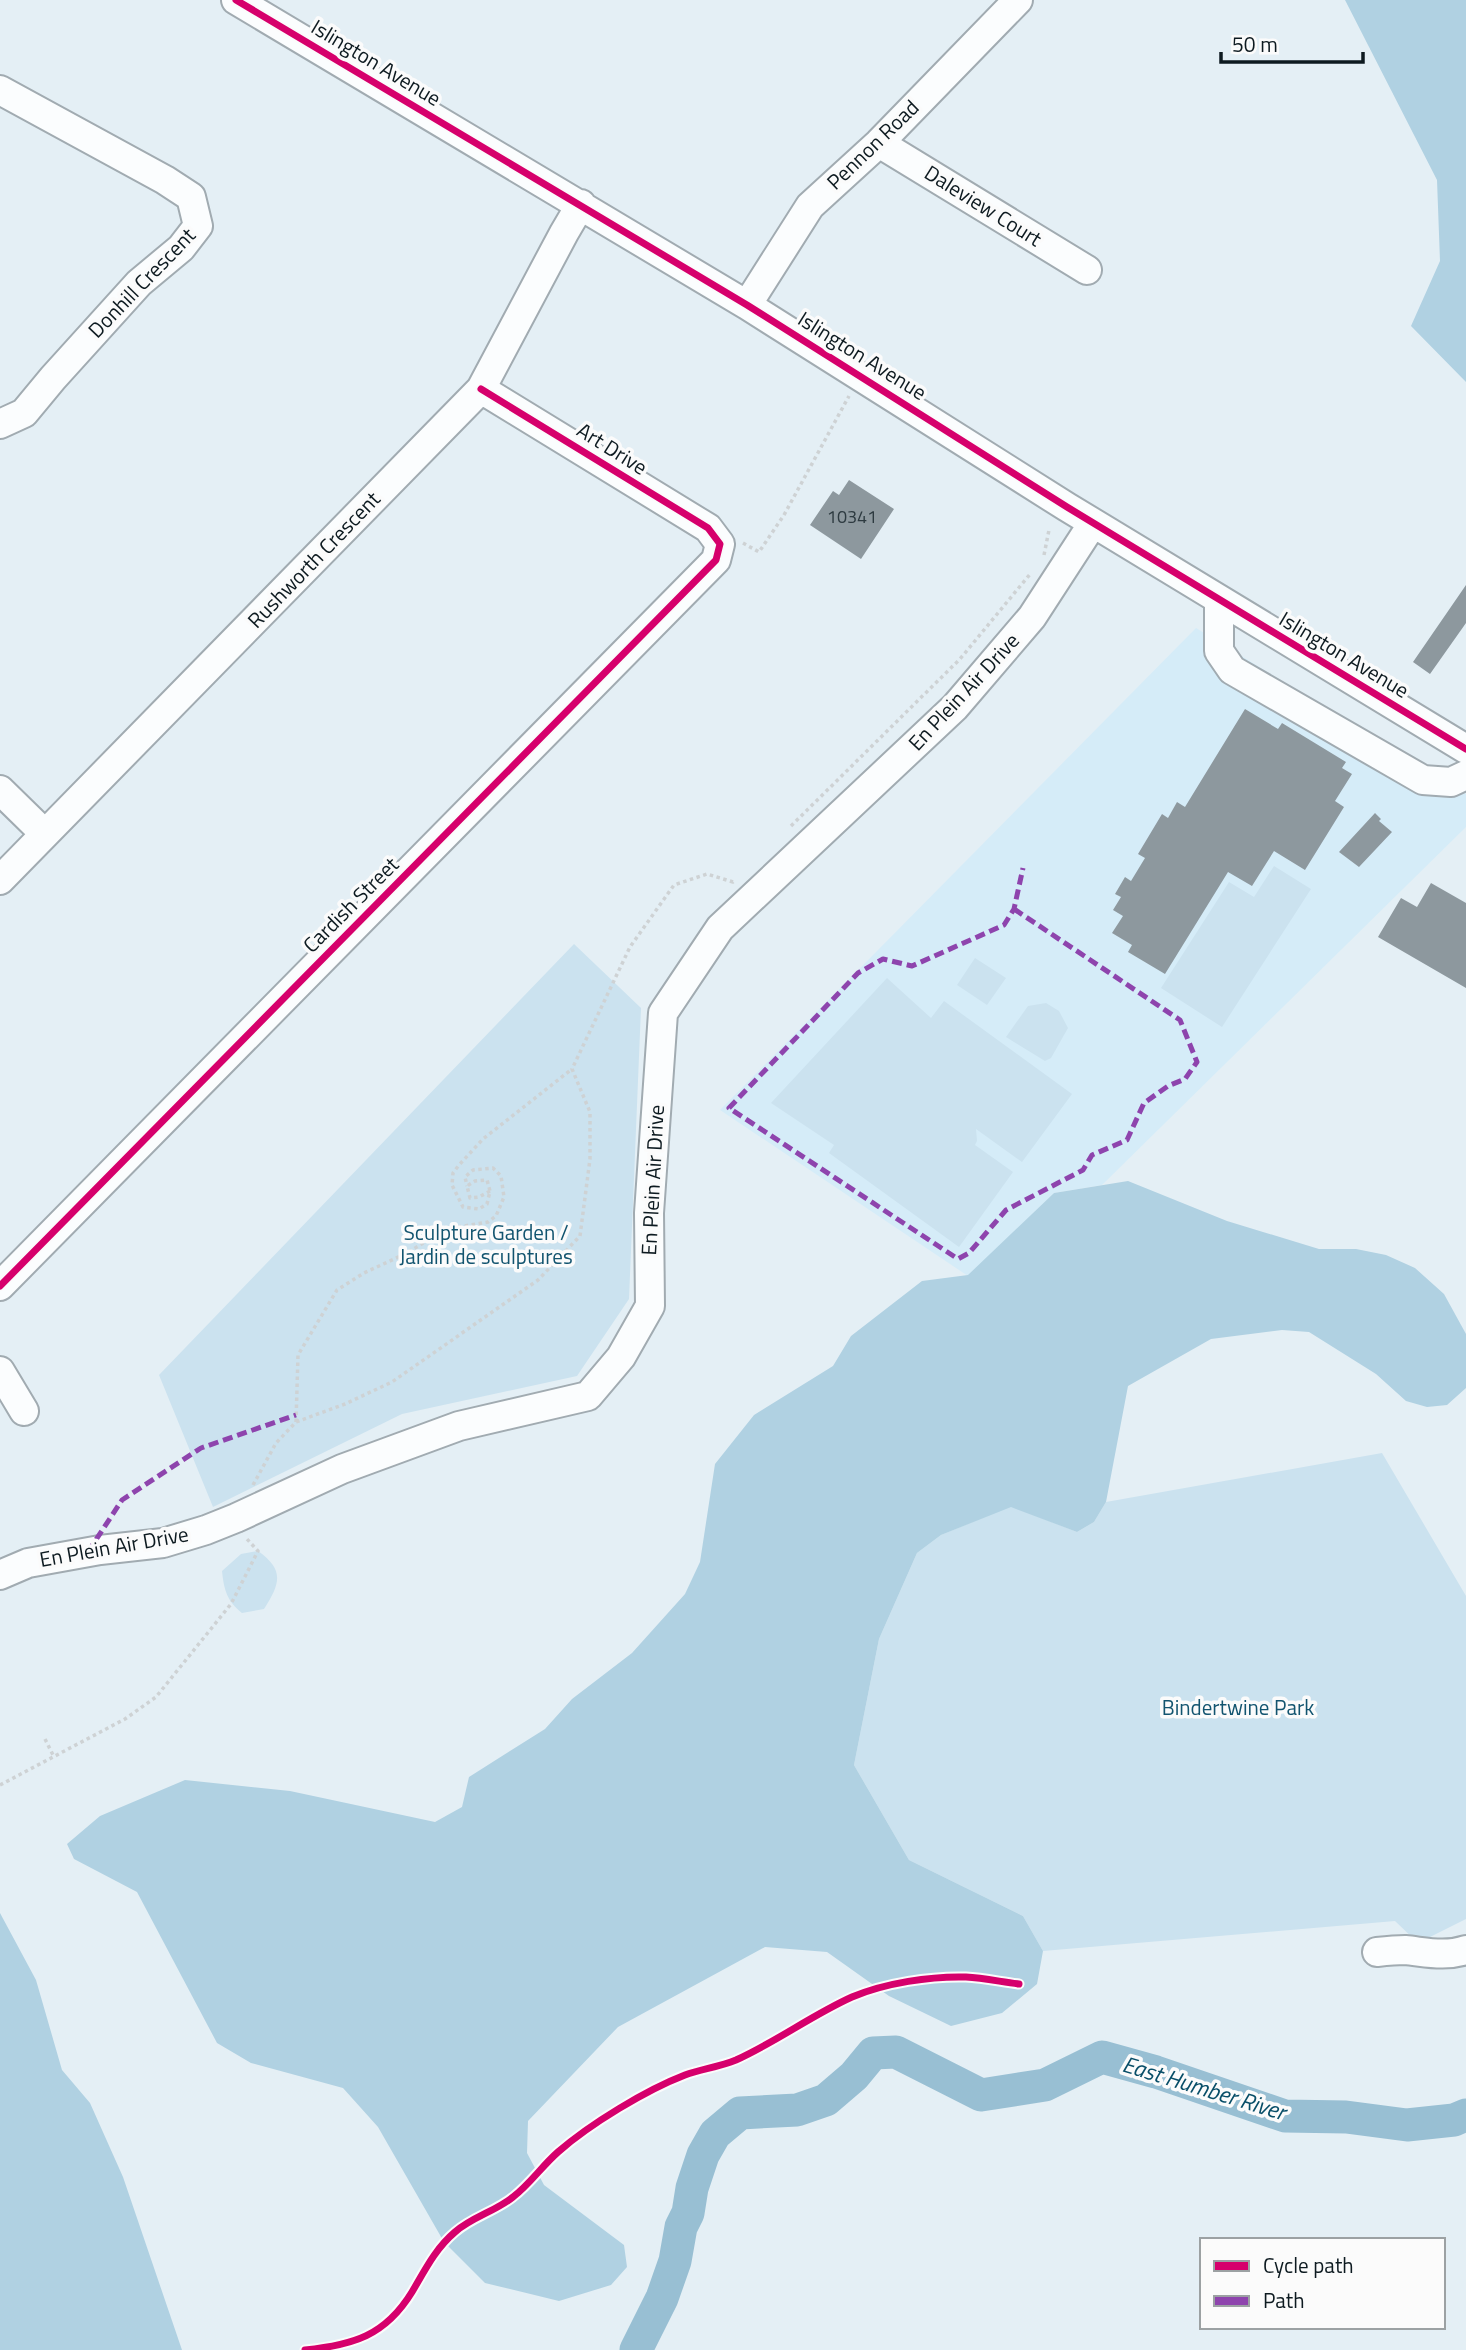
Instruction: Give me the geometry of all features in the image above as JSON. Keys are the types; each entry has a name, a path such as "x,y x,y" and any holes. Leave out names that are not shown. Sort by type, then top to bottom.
{"street":[{"name":"Islington Avenue","path":"236,0 747,305 1093,523 1466,749"},
{"name":"Pennon Road","path":"747,305 810,206 879,143 1018,0"},
{"name":"Donhill Crescent","path":"0,90 165,180 191,197 198,226 181,248 139,283 24,413 0,424"},
{"name":"Daleview Court","path":"879,143 1087,270"},
{"name":"Rushworth Crescent","path":"0,880 481,389 581,204"},
{"name":"Art Drive","path":"481,389 708,528 720,544"},
{"name":"En Plein Air Drive","path":"28,1563 100,1549 163,1543 236,1518 341,1469 459,1426 589,1396 621,1357 650,1306 649,1213 663,1013 720,928 955,707 1032,617 1093,523"},
{"name":"Cardish Street","path":"0,1286 716,561 720,544"},
{"path":"1219,600 1219,651 1232,670 1423,780 1451,782 1466,775"},
{"path":"0,790 45,834"},
{"path":"0,1371 24,1411"},
{"path":"0,1563 9,1560 28,1563"},
{"path":"0,1575 28,1563"},
{"path":"1377,1952 1402,1950 1435,1955 1466,1950"}],"path":[{"path":"720,544 742,542 759,552 784,515 861,375"},
{"path":"1044,557 1049,530"},
{"path":"786,831 960,659 1037,565"},
{"path":"467,1186 475,1181 487,1180 490,1191 487,1204 479,1209 463,1208 452,1185 453,1173 483,1139 572,1069 630,947 674,885 707,874 733,881 742,873"},
{"path":"0,1785 125,1719 156,1697 231,1604 258,1551 239,1529 236,1518 276,1443 296,1422 345,1404 392,1382 538,1280 580,1236 590,1159 590,1112 572,1069"},
{"path":"296,1422 298,1355 337,1290 364,1273 408,1253 446,1229 488,1223 496,1216 504,1197 501,1176 494,1168 473,1170 465,1177 470,1198 490,1191"},
{"path":"46,1739 53,1755"}],"shaded area":[{"path":"1345,0 1466,0 1466,382 1411,326 1440,261 1437,180"},
{"path":"1196,628 1466,794 1466,827 1102,1185 1054,1193 968,1276 720,1110"},
{"path":"1128,1181 1227,1221 1319,1249 1356,1249 1386,1255 1415,1268 1444,1294 1466,1334 1466,1388 1447,1405 1427,1407 1406,1401 1376,1374 1309,1332 1282,1330 1211,1339 1128,1386 1106,1502 1094,1522 1077,1532 1011,1507 941,1535 917,1553 879,1639 854,1765 909,1860 1023,1916 1043,1951 1037,1984 1002,2013 951,2026 889,1996 827,1952 765,1947 618,2027 528,2121 527,2153 544,2185 624,2245 627,2267 611,2285 559,2301 485,2283 444,2242 378,2127 343,2088 251,2063 217,2043 137,1892 74,1859 67,1844 100,1816 185,1780 290,1791 435,1822 462,1807 469,1777 545,1729 572,1699 632,1653 685,1594 700,1562 715,1464 754,1415 833,1366 851,1336 922,1281 968,1275 1054,1193"},
{"path":"0,1913 36,1980 62,2070 90,2103 123,2177 182,2350 0,2350"}],"green space":[{"path":"1274,866 1311,889 1222,1027 1161,988 1229,882 1254,897"},
{"name":"Sculpture Garden / Jardin de sculptures","path":"574,944 641,1008 629,1299 577,1376 402,1414 213,1507 159,1375"},
{"path":"975,958 1006,978 987,1005 957,985"},
{"path":"887,978 931,1018 944,1001 1072,1094 1022,1162 976,1129 975,1145 1013,1172 959,1247 829,1153 834,1145 771,1103"},
{"path":"1046,1003 1059,1011 1068,1028 1051,1058 1045,1061 1006,1037 1028,1006"},
{"name":"Bindertwine Park","path":"1382,1453 1466,1596 1466,1919 1418,1943 1395,1921 1043,1951 1023,1916 909,1860 854,1765 879,1639 917,1553 941,1535 1011,1506 1077,1532 1094,1522 1106,1502"},
{"path":"258,1551 273,1565 276,1585 264,1609 242,1613 227,1595 222,1571 241,1554"}],"building":[{"path":"849,480 894,509 861,559 810,525 833,491 839,495"},
{"path":"1466,585 1466,623 1430,674 1413,662"},
{"path":"1245,709 1278,729 1282,723 1346,762 1342,768 1352,774 1335,801 1344,807 1305,870 1274,851 1252,886 1228,872 1165,974 1128,952 1132,945 1112,933 1123,916 1113,910 1121,897 1115,894 1125,877 1131,881 1145,858 1138,854 1162,814 1168,818 1177,802 1185,807"},
{"path":"1375,813 1381,819 1379,821 1392,832 1359,867 1339,852"},
{"path":"1431,883 1466,903 1466,988 1378,937 1401,898 1417,907"}],"waterway":[{"name":"East Humber River","path":"636,2350 662,2298 675,2261 692,2188 703,2155 715,2134 740,2113 797,2110 826,2100 854,2076 873,2053 896,2052 981,2095 1045,2085 1102,2057 1156,2072 1285,2116 1346,2117 1407,2125 1454,2120 1466,2115"}],"marked path":[{"path":"1014,909 1180,1020 1197,1062 1185,1079 1168,1086 1144,1103 1127,1140 1092,1155 1083,1170 1006,1210 969,1253 958,1259 729,1108 858,973 883,959 912,966 1004,925 1014,909 1023,868"},
{"path":"88,1552 122,1500 201,1448 296,1415"}],"cycle path":[{"path":"236,0 747,305 1067,507 1466,749"},
{"path":"0,1286 716,560 720,544 708,528 481,389"},
{"path":"305,2350 353,2341 379,2328 402,2307 436,2253 455,2232 513,2197 558,2152 586,2130 653,2089 685,2075 736,2060 837,2004 879,1988 908,1981 952,1977 1019,1984"}]}
